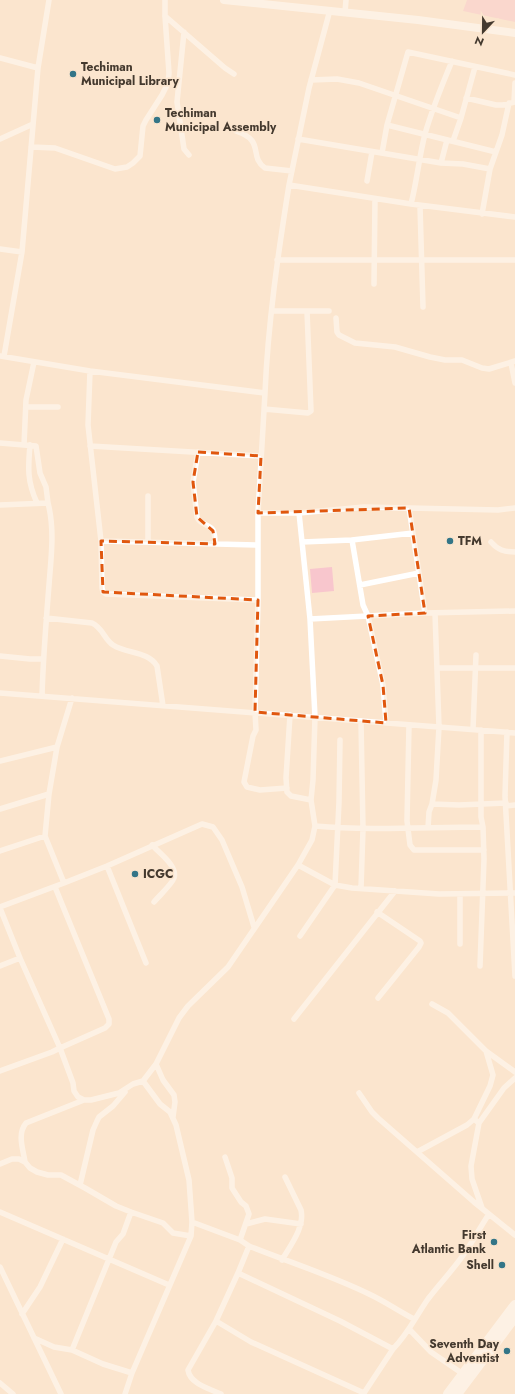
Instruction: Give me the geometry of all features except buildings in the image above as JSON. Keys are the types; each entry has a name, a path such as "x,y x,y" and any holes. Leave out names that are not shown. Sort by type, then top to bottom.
{"highway":[{"path":"448,1394 515,1305"},
{"path":"460,1393 515,1317"}],"main road":[{"path":"224,0 289,3 330,10 418,20 514,34"}],"street":[{"path":"48,0 38,68 22,252 2,356 90,371 265,393"},
{"path":"32,147 55,148 115,169 127,167 140,156 143,126 168,83 169,74 165,0"},
{"path":"345,12 346,0"},
{"path":"287,788 260,790 247,787 244,782 251,743 256,730 255,712 258,600 257,545 260,456 266,361 277,260 288,184 311,80 330,10"},
{"path":"165,16 234,74"},
{"path":"184,32 177,102 184,149 189,155"},
{"path":"382,153 387,125 408,52 515,75"},
{"path":"0,58 38,68"},
{"path":"411,204 417,181 425,135 433,109 452,61"},
{"path":"441,163 461,118 475,67"},
{"path":"311,80 359,83 461,118"},
{"path":"482,214 490,169 513,102 515,83"},
{"path":"466,98 496,105 503,105 513,102"},
{"path":"0,139 34,124"},
{"path":"387,125 496,152"},
{"path":"236,131 246,134 251,138 255,144 259,162 262,166 265,168 292,171"},
{"path":"298,139 441,163 463,164 490,169"},
{"path":"367,181 372,152"},
{"path":"288,184 420,206 515,217"},
{"path":"374,284 375,199"},
{"path":"420,206 423,307"},
{"path":"0,249 22,252"},
{"path":"277,260 515,260"},
{"path":"272,311 329,311"},
{"path":"264,409 311,412 307,311"},
{"path":"336,318 337,332 339,335 355,343 395,347 445,360 462,360 482,368 489,369 513,362 515,383"},
{"path":"34,362 26,407 28,473 36,503"},
{"path":"90,371 88,425 101,541 103,592 106,594 258,600"},
{"path":"26,407 58,407"},
{"path":"0,443 36,446 40,472 46,487 51,517 52,538 43,659 42,696"},
{"path":"90,446 260,456"},
{"path":"198,452 193,482 197,517 200,522 213,531 215,544"},
{"path":"148,496 148,542"},
{"path":"0,505 48,503"},
{"path":"258,513 299,513 364,508 498,510 515,508"},
{"path":"409,508 425,613"},
{"path":"191,1236 173,1233 163,1223 131,1212 109,1202 61,1175 48,1175 30,1168 25,1162 21,1136 26,1123 84,1100 119,1094 129,1087 144,1081 156,1064 179,1018 188,1006 228,967 298,865 312,840 315,826 311,800 315,717 310,619 299,513"},
{"path":"302,542 352,540 413,533"},
{"path":"352,540 363,605 368,616 383,685 386,723"},
{"path":"101,541 257,545"},
{"path":"491,542 496,548 502,551 515,552"},
{"path":"360,585 419,573"},
{"path":"310,619 425,613 515,611"},
{"path":"428,828 436,780 439,727 435,613"},
{"path":"46,618 92,623 98,626 109,641 114,645 148,657 154,661 157,666 163,706"},
{"path":"474,729 476,655"},
{"path":"0,656 43,659"},
{"path":"437,668 515,668"},
{"path":"0,693 515,732"},
{"path":"64,883 45,836 49,794 57,747 72,698"},
{"path":"290,715 286,778 287,792 291,796 311,800"},
{"path":"361,721 363,829 361,888"},
{"path":"409,725 407,829 410,845 414,850 484,850"},
{"path":"480,966 484,850 481,817 481,730"},
{"path":"507,732 505,784 512,893 515,976"},
{"path":"300,936 335,885 340,740"},
{"path":"0,761 57,747"},
{"path":"0,809 49,794"},
{"path":"432,804 515,805"},
{"path":"84,1100 78,1097 74,1091 73,1083 60,1048 20,958 0,908 106,866 202,824 213,827 222,840 242,887 254,927"},
{"path":"315,826 363,829 483,827"},
{"path":"0,850 45,836"},
{"path":"152,845 171,864 175,872 174,879 154,902"},
{"path":"298,865 335,885 439,894 512,893"},
{"path":"106,866 146,963"},
{"path":"0,1071 52,1052 105,1028 109,1024 109,1019 55,887"},
{"path":"294,1019 395,891"},
{"path":"460,894 460,944"},
{"path":"377,912 421,943 378,998"},
{"path":"0,966 20,958"},
{"path":"432,1004 448,1013 486,1051 515,1072"},
{"path":"482,1208 472,1179 471,1166 477,1121 493,1075 486,1051"},
{"path":"156,1064 162,1080 174,1095 175,1102 173,1117"},
{"path":"417,1152 466,1125 477,1121 504,1088 515,1078"},
{"path":"125,1394 132,1373 191,1236 192,1222 189,1180 185,1158 173,1117 170,1112 160,1104 144,1081"},
{"path":"80,1185 89,1144 99,1117 113,1106 129,1087"},
{"path":"359,1093 372,1112 515,1235"},
{"path":"225,1157 232,1178 232,1188 241,1202 246,1206 249,1214 240,1240"},
{"path":"0,1164 12,1159 25,1162"},
{"path":"282,1260 301,1224 302,1214 285,1177"},
{"path":"0,1212 169,1285"},
{"path":"72,1350 116,1242 123,1234 131,1212"},
{"path":"216,1321 252,1342 364,1394 393,1349 410,1330 414,1319 466,1251 489,1214"},
{"path":"246,1224 266,1219 301,1224"},
{"path":"192,1222 240,1240 249,1246 282,1260 314,1271 369,1294 414,1319"},
{"path":"22,1314 40,1287 63,1239"},
{"path":"222,1394 194,1381 189,1375 188,1370 216,1321 249,1246"},
{"path":"0,1267 61,1394"},
{"path":"238,1273 340,1321 393,1349"},
{"path":"410,1330 432,1352 463,1374"},
{"path":"34,1338 54,1347 72,1350 103,1364 132,1373"},
{"path":"1,1385 13,1394"}],"highlighted area":[{"path":"198,452 261,456 258,513 409,508 425,613 368,616 383,685 386,723 255,712 258,600 103,592 101,541 215,544 213,531 197,517 193,482"}],"shaded area":[{"path":"467,0 515,0 515,22 463,11"},
{"path":"332,567 334,591 312,593 310,569"}],"place":[{"name":"Techiman Municipal Library","path":"73,74"},
{"name":"Techiman Municipal Assembly","path":"157,120"},
{"name":"TFM","path":"450,541"},
{"name":"ICGC","path":"135,874"},
{"name":"First Atlantic Bank","path":"494,1242"},
{"name":"Shell","path":"502,1265"},
{"name":"Seventh Day Adventist","path":"507,1351"}]}
